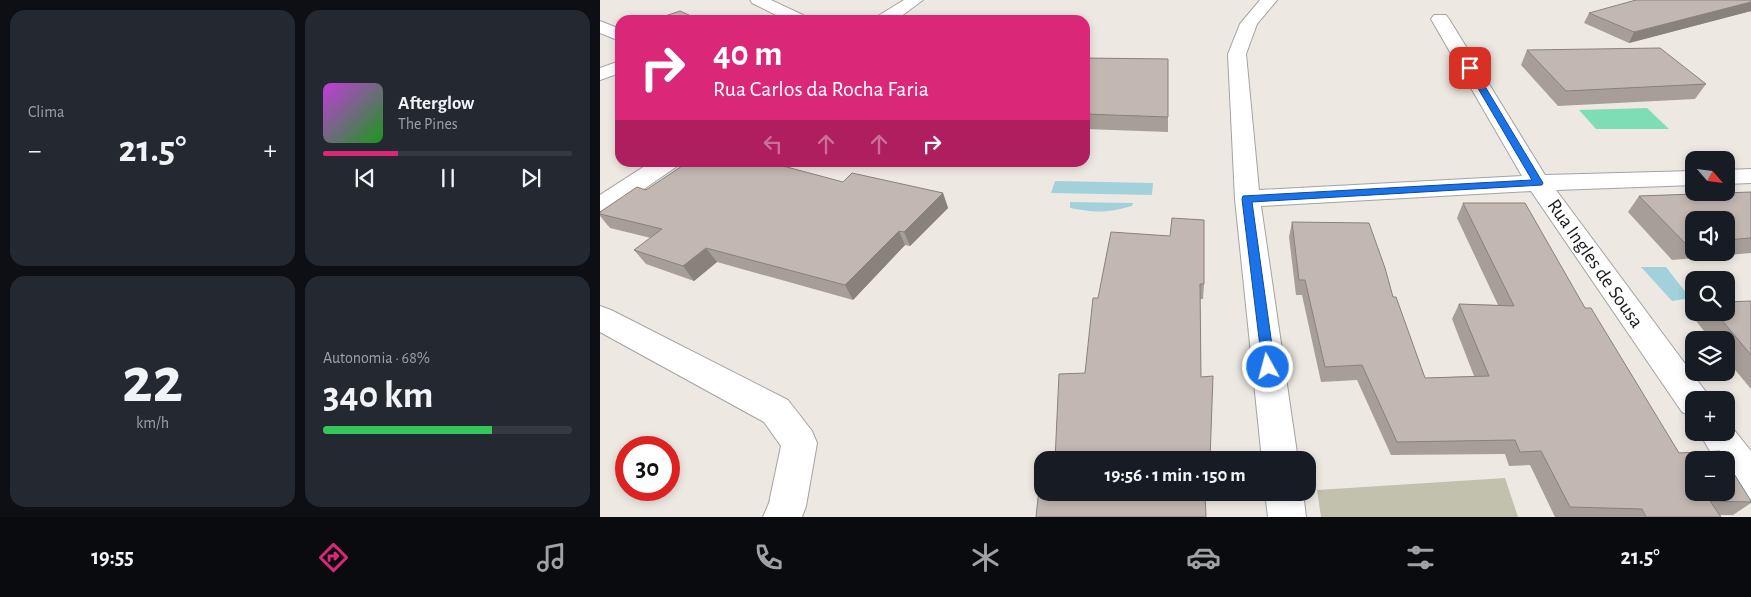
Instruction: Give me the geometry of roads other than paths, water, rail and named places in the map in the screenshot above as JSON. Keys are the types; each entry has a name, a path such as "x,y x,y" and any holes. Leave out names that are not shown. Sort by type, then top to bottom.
{"street":[{"path":"758,0 789,15"},
{"path":"892,15 915,0"},
{"path":"1269,0 1256,12 1242,33 1237,54 1247,199 1279,451"},
{"name":"Rua Ingles de Sousa","path":"1440,19 1538,183 1686,391"},
{"path":"600,26 615,34"},
{"path":"600,74 615,69"},
{"path":"600,207 660,167"},
{"path":"1735,177 1751,176"},
{"path":"1247,199 1538,183 1685,178"},
{"path":"600,318 776,412 799,443 787,506 782,517"},
{"path":"1722,441 1751,482"},
{"path":"1285,501 1287,517"}],"water":[{"path":"1055,181 1153,183 1152,195 1051,193"},
{"path":"1070,202 1133,203 1132,206 1108,211 1087,211 1070,208"},
{"path":"1641,267 1666,267 1685,292 1685,299 1672,301"}]}
